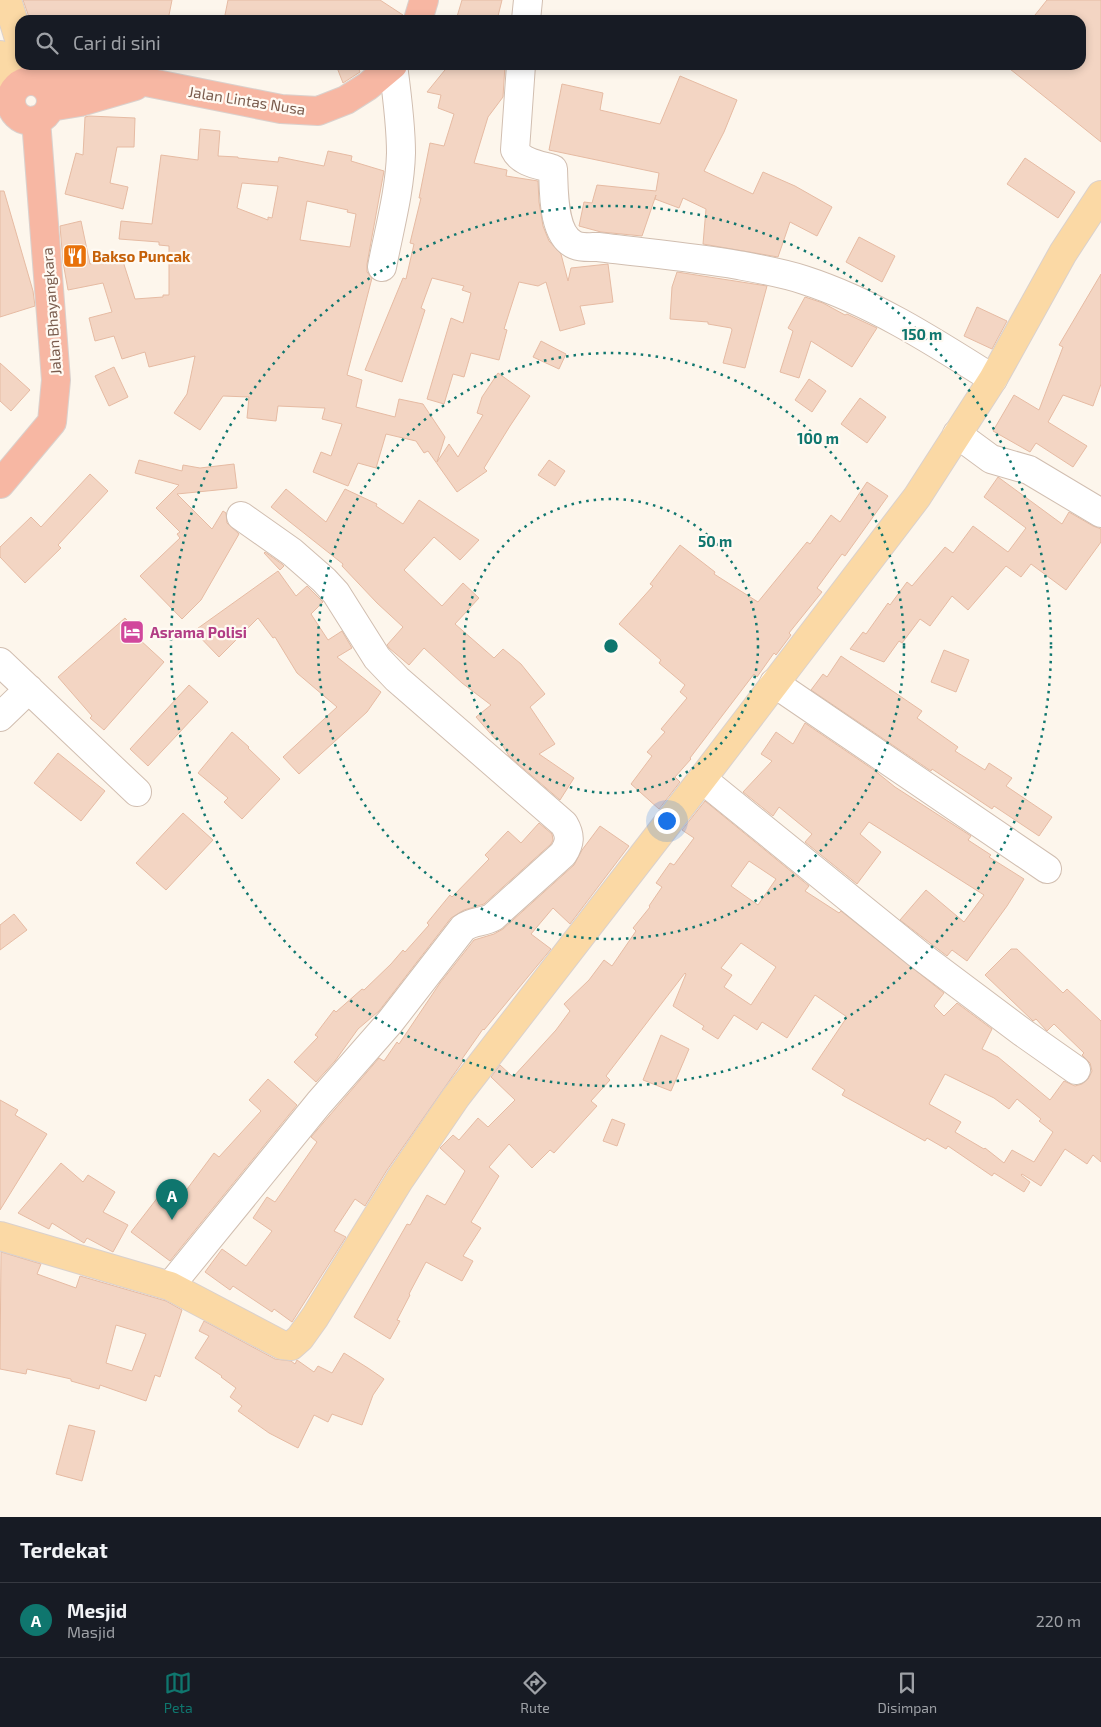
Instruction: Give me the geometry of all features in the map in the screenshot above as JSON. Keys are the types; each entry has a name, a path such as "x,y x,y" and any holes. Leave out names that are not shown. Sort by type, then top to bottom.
{"highway":[{"path":"420,15 424,0"},
{"name":"Jalan Lintas Nusa","path":"23,98 53,78 75,76 121,77 281,108 318,111 346,100 368,86 387,70"},
{"name":"Jalan Bhayangkara","path":"0,484 52,422 55,402 56,380 23,98"}],"main road":[{"path":"7,0 15,26"},
{"path":"0,54 23,98"},
{"path":"0,1236 170,1286 282,1345 291,1346 300,1338 315,1317 400,1179 456,1097 917,497 993,379 1063,253 1101,194"}],"street":[{"path":"526,15 528,0"},
{"path":"382,267 398,182 400,155 400,124 394,70"},
{"path":"521,70 515,150 517,155 522,158 553,169 555,203 560,229 563,236 569,242 581,247 598,247 703,259 772,271 804,280 867,305 938,344 993,379"},
{"path":"957,434 991,460 1029,470 1101,513"},
{"path":"170,1286 319,1103 390,1022 463,928 473,922 494,917 563,854 570,844 569,835 564,824 404,685 377,658 336,593 324,580 292,552 241,516"},
{"path":"0,662 137,792"},
{"path":"774,684 1047,870"},
{"path":"0,717 29,689"},
{"path":"702,779 918,954 1076,1070"}],"building":[{"path":"23,0 172,0 169,15 28,15"},
{"path":"228,0 380,0 403,15 225,15"},
{"path":"462,0 502,0 498,15 458,15"},
{"path":"1047,0 1101,0 1101,142 1011,70 1086,70 1086,15 1035,15"},
{"path":"338,70 359,70 360,72 343,83"},
{"path":"445,70 505,70 503,97 488,117 474,163 507,170 506,176 538,181 543,226 549,241 561,254 568,281 571,268 608,264 613,302 580,306 585,324 560,331 546,282 538,286 519,282 504,329 507,330 499,360 471,353 464,377 453,374 444,404 427,399 451,318 463,323 471,293 462,290 464,286 432,278 421,308 425,310 402,382 365,370 403,278 406,279 414,244 410,243 421,198 419,198 430,143 444,146 454,114 438,108 441,95 427,92"},
{"path":"680,76 737,100 724,132 704,171 753,194 763,172 795,186 832,207 817,236 790,222 778,257 703,244 706,209 683,198 679,208 655,199 656,195 642,236 601,232 579,226 584,202 592,203 597,185 656,191 659,173 549,150 562,84 603,93 600,110 660,124"},
{"path":"85,117 135,118 134,147 117,147 110,183 128,187 123,209 65,194 76,153 83,155"},
{"path":"200,129 220,131 218,156 278,162 279,157 324,166 328,151 352,156 351,161 384,171 367,264 367,272 372,278 347,375 362,380 356,407 395,417 399,399 423,404 445,437 437,462 449,444 458,457 483,415 477,413 482,397 498,373 530,396 484,468 487,471 457,492 428,451 424,453 416,441 386,434 376,468 358,463 348,486 313,472 321,452 331,456 342,424 322,419 325,408 278,406 276,421 247,418 249,397 223,396 200,430 174,413 187,394 195,356 149,367 145,352 122,359 114,336 95,341 89,318 112,312 103,283 68,290 60,226 81,221 90,264 121,255 135,299 169,295 169,246 159,245 159,242 119,239 121,221 152,224 161,155 198,160","holes":["242,183 278,186 272,218 268,217 268,220 237,208","307,201 348,210 347,212 356,214 350,247 300,240"]},
{"path":"1025,158 1075,192 1058,218 1007,184"},
{"path":"0,191 4,191 33,291 35,306 0,317"},
{"path":"859,237 895,256 882,282 846,262"},
{"path":"677,272 767,286 745,368 723,363 731,328 708,324 708,322 670,319 672,287"},
{"path":"1101,274 1101,384 1093,406 1063,395 1048,422 1087,446 1073,467 1036,443 1030,452 993,431 1014,395 1039,410 1063,347 1059,345"},
{"path":"805,297 823,303 845,315 847,314 877,328 852,367 811,341 799,378 780,372 793,331 788,328"},
{"path":"977,307 1007,321 992,349 964,336"},
{"path":"541,341 566,354 559,369 533,357"},
{"path":"0,363 30,390 11,411 0,401"},
{"path":"114,367 128,397 109,406 95,376"},
{"path":"809,379 826,391 812,412 795,400"},
{"path":"860,398 886,417 867,443 841,424"},
{"path":"139,460 182,471 183,465 200,468 234,464 237,488 177,494 212,529 223,511 226,513 227,523 239,534 201,600 182,619 140,576 180,538 177,534 180,532 156,508 179,485 135,473"},
{"path":"549,460 565,471 555,486 538,475"},
{"path":"90,474 108,491 58,545 61,548 25,583 0,557 0,547 31,517 41,527"},
{"path":"998,477 1062,524 1069,512 1101,529 1101,542 1066,590 1031,564 1021,577 1006,566 968,610 952,596 930,626 920,619 902,643 899,641 884,662 850,649 863,632 866,634 888,603 890,605 907,582 912,586 945,547 953,553 973,526 1008,552 1026,528 984,497"},
{"path":"867,482 888,496 845,556 842,554 817,588 822,592 789,633 791,635 776,655 774,653 757,677 754,674 691,759 675,777 680,782 659,809 631,784 652,756 647,752 665,732 661,729 687,698 680,692 685,685 659,663 661,660 619,624 653,586 650,584 680,545 715,572 714,574 758,602 807,542 810,544 831,515 840,522"},
{"path":"286,489 326,522 345,489 377,504 376,506 403,524 419,500 479,540 460,560 434,537 404,570 442,606 463,583 479,598 455,624 494,658 503,649 521,664 545,694 530,707 555,744 539,754 574,778 560,800 509,756 498,738 496,740 476,717 491,705 462,683 424,648 409,665 389,648 387,645 403,627 377,603 342,566 343,564 271,507"},
{"path":"265,552 282,564 284,566 280,570"},
{"path":"278,571 296,596 307,586 323,602 311,614 328,640 342,631 352,648 337,657 381,692 367,712 299,774 283,757 337,707 297,673 275,637 273,638 258,618 219,657 194,631"},
{"path":"125,618 142,636 139,639 164,662 104,730 90,718 92,716 58,677"},
{"path":"944,650 969,660 956,692 931,682"},
{"path":"841,656 922,711 917,718 958,747 955,751 985,770 989,763 1012,778 1006,786 1052,817 1039,836 994,806 992,809 932,769 931,771 811,690 823,674 827,677"},
{"path":"189,685 208,702 148,766 130,749"},
{"path":"805,723 874,770 895,787 971,836 968,840 991,855 989,857 1024,879 967,961 952,950 947,956 900,920 926,890 964,922 984,895 869,822 860,834 881,852 857,884 805,842 812,834 779,807 773,816 743,792 772,761 761,754 776,732 793,744"},
{"path":"232,732 280,779 242,819 224,802 228,798 198,773"},
{"path":"58,753 105,791 81,821 34,783"},
{"path":"705,801 809,886 805,891 839,913 841,911 944,993 934,1006 944,1016 957,1003 992,1029 982,1049 998,1057 1050,1100 1064,1081 1075,1086 1082,1084 1088,1079 1092,1071 1090,1063 1082,1055 1084,1053 1054,1024 1047,1031 1036,1019 1033,1021 985,975 1011,949 1017,949 1063,993 1067,989 1101,1021 1101,1162 1093,1155 1087,1164 1065,1149 1041,1186 1021,1175 1030,1182 1024,1192 994,1173 992,1176 948,1146 946,1149 927,1138 925,1141 842,1095 845,1090 812,1069 847,1017 815,995 787,1038 762,1022 757,1030 734,1015 718,1039 702,1029 704,1026 673,1006 685,973 606,1076 610,1080 591,1101 597,1106 554,1153 550,1150 532,1168 509,1144 489,1167 499,1176 471,1222 481,1228 463,1256 473,1261 462,1281 426,1262 409,1294 397,1320 400,1321 390,1339 354,1317 407,1224 410,1225 427,1195 445,1205 465,1171 440,1148 453,1135 459,1140 478,1118 488,1127 515,1100 491,1077 500,1065 513,1077 556,1030 570,1011 564,1004 589,980 604,960 612,966 636,931 633,928 650,907 662,887 656,883 670,863 674,865 694,838 682,830","holes":["749,861 776,879 758,905 731,886","741,943 776,967 751,1005 724,987 732,975 721,968","945,1074 994,1098 1009,1109 1017,1099 1053,1132 1034,1162 1012,1150 1004,1163 985,1148 955,1132 961,1122 929,1104"]},
{"path":"183,813 213,840 166,890 136,863"},
{"path":"539,823 552,834 553,840 551,844 484,904 464,910 451,918 379,1011 358,1029 335,1061 316,1082 294,1062 318,1037 315,1035 334,1010 336,1012 362,989 364,990 403,950 405,952 429,925 427,923 450,895 452,897 489,859 485,855 508,831 521,843"},
{"path":"600,826 629,846 570,924 553,908 531,934 551,949 483,1029 462,1059 464,1060 387,1170 365,1206 355,1199 334,1231 346,1237 292,1322 274,1309 272,1312 233,1286 230,1290 205,1272 222,1249 246,1266 272,1231 253,1218 267,1197 275,1202 317,1142 311,1137 379,1058 384,1061 397,1042 399,1044 440,983 474,940 503,929 574,865 582,850"},
{"path":"14,914 27,930 0,950 0,925"},
{"path":"661,1035 689,1049 671,1091 643,1080"},
{"path":"268,1079 297,1105 170,1261 131,1232 165,1188 179,1200 214,1153 219,1157 261,1111 249,1100"},
{"path":"0,1100 18,1110 15,1115 47,1134 0,1210"},
{"path":"612,1119 625,1124 617,1146 603,1141"},
{"path":"61,1163 83,1182 88,1175 115,1192 103,1212 128,1225 113,1252 87,1238 84,1243 52,1223 49,1229 18,1213"},
{"path":"1,1252 41,1264 37,1274 76,1288 80,1276 166,1301 182,1310 160,1377 155,1375 146,1401 100,1385 99,1389 71,1381 71,1379 27,1369 26,1374 0,1369","holes":["116,1325 146,1334 132,1371 106,1363"]},
{"path":"204,1321 275,1359 291,1361 295,1364 297,1360 314,1372 318,1366 332,1373 344,1353 368,1368 384,1379 373,1395 362,1425 332,1414 328,1422 314,1415 298,1448 269,1433 238,1411 242,1406 230,1397 236,1388 195,1358 209,1336 199,1331"},
{"path":"69,1425 95,1431 82,1481 56,1474"}],"place":[{"name":"Bakso Puncak","path":"75,256"},
{"name":"Asrama Polisi","path":"132,632"},
{"name":"Mesjid","path":"172,1220"}]}
